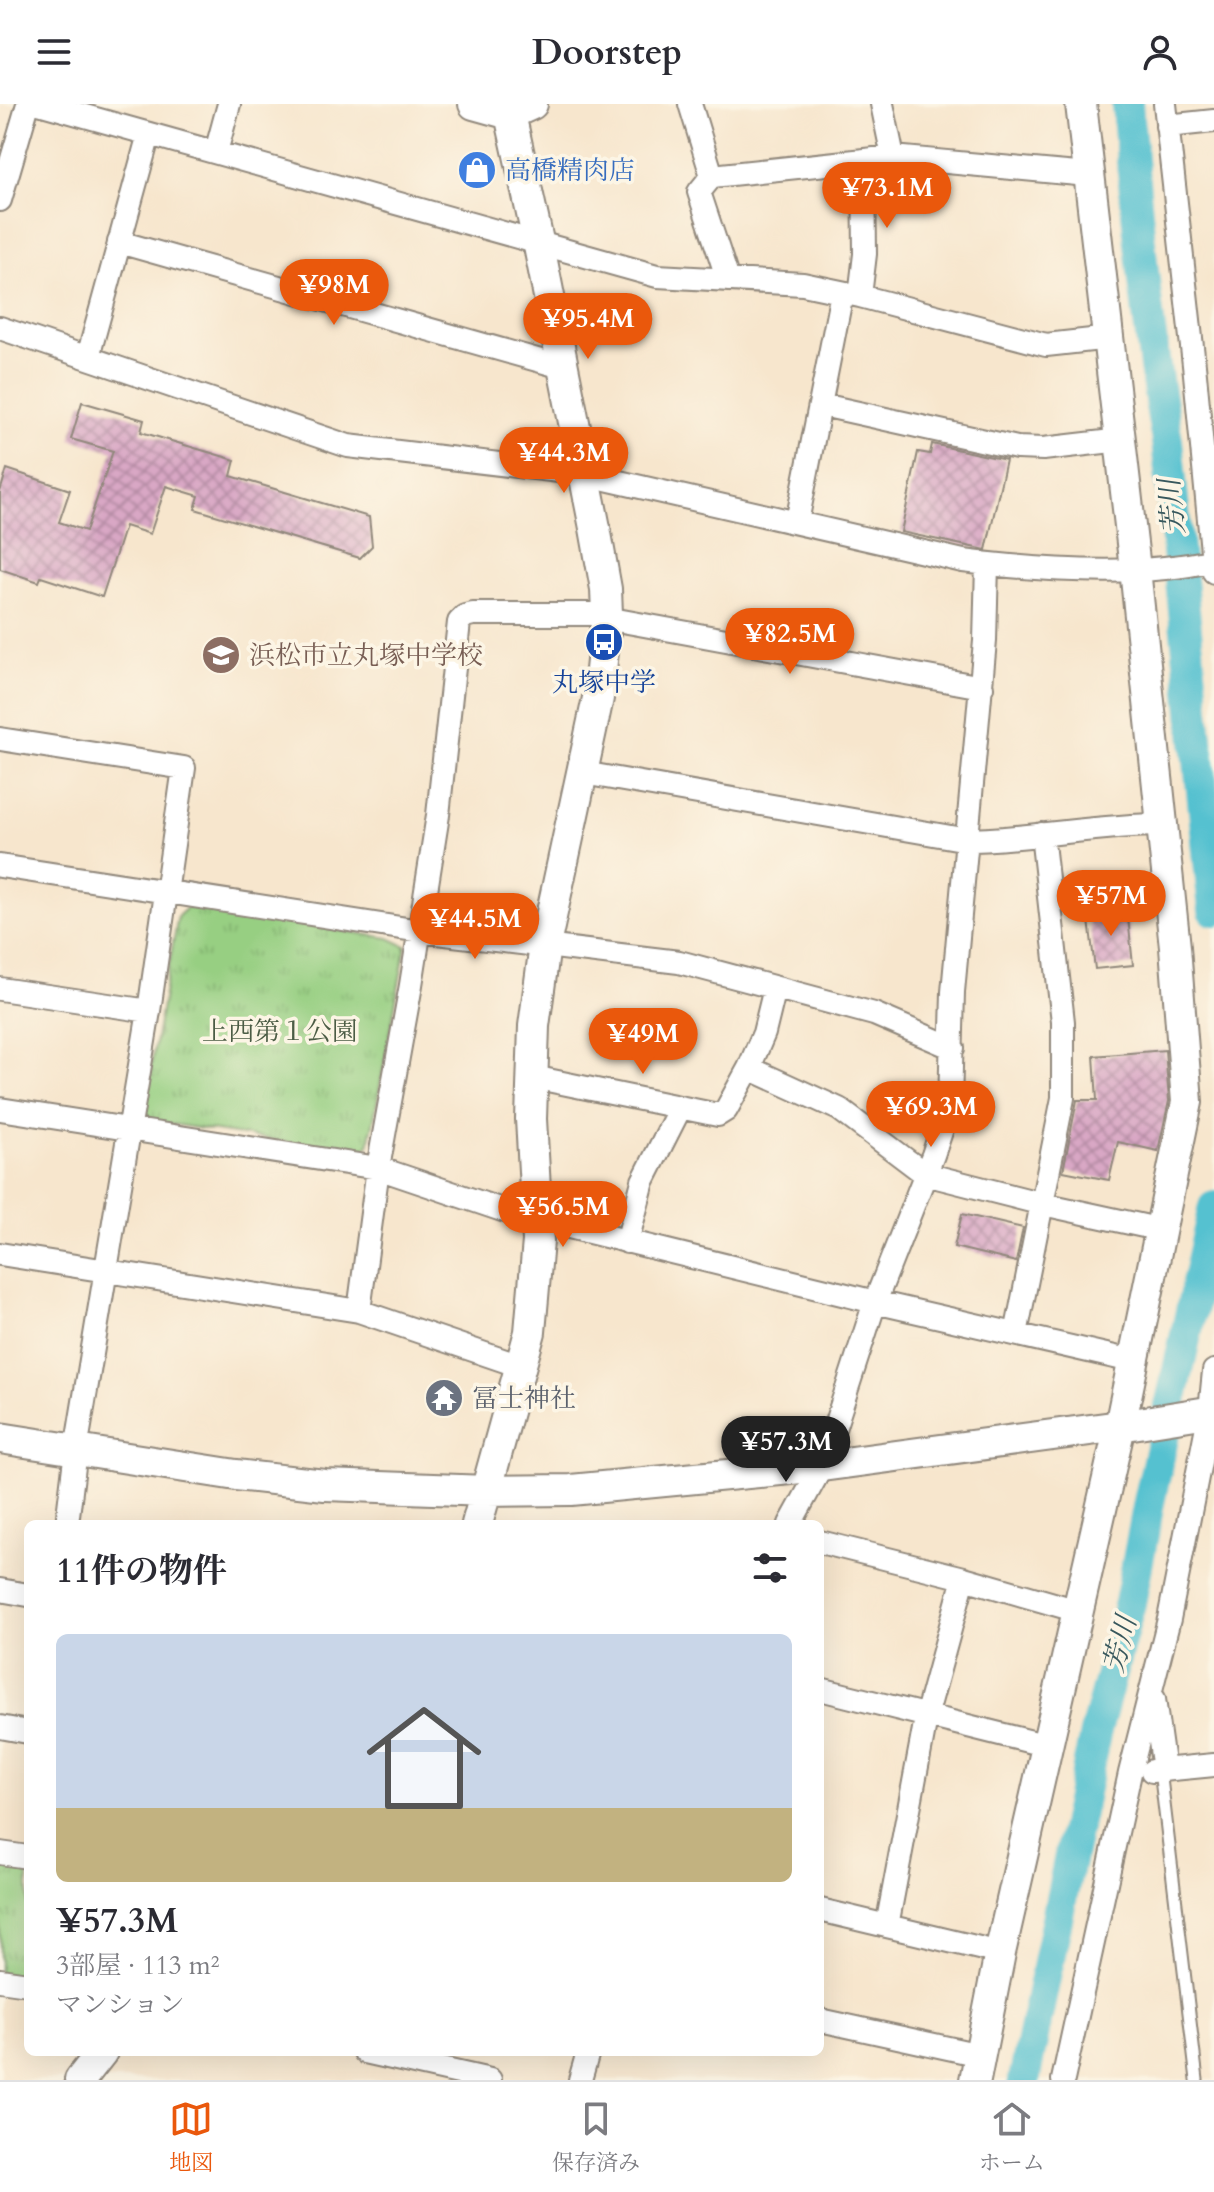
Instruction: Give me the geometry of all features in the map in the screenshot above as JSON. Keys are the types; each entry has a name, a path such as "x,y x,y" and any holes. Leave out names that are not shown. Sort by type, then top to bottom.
{"street":[{"path":"0,200 28,104"},
{"path":"42,104 657,276 803,284 1046,345 1110,338"},
{"path":"216,152 229,104"},
{"path":"474,104 516,107 538,241 606,589 607,616 598,698 545,945 534,1026 531,1119 538,1219 536,1291 530,1332 478,1520"},
{"path":"690,104 712,176"},
{"path":"882,104 893,157"},
{"path":"824,2021 978,2068 1000,1953 1078,1611 1128,1424 1132,1361 1187,1102 1141,568 1121,440 1081,104"},
{"path":"0,328 348,446 584,474 987,564 1141,568 1212,564 1195,374 1166,115 1214,121"},
{"path":"88,357 149,134"},
{"path":"728,280 699,192 712,176 893,157 1088,175"},
{"path":"797,522 822,405 851,294 865,254 864,161"},
{"path":"119,242 562,367"},
{"path":"822,405 1017,448 1043,449 1121,440"},
{"path":"792,1520 822,1466 875,1302 950,1105 953,992 982,687 987,564"},
{"path":"359,1311 378,1168 438,815 461,618 473,614 607,616 982,687"},
{"path":"0,739 184,768 149,1011 76,1450 67,1520"},
{"path":"583,773 968,840 1122,825 1161,825"},
{"path":"1016,1334 1063,1098 1063,1022 1042,834"},
{"path":"0,866 420,931 679,962 882,1016 953,1048"},
{"path":"533,1077 711,1115 722,1114 749,1068 764,1033 775,988"},
{"path":"0,989 149,1011"},
{"path":"749,1068 839,1109 925,1174 1162,1230"},
{"path":"627,1242 643,1181 680,1108"},
{"path":"0,1109 378,1168 508,1212 1132,1361"},
{"path":"0,1254 359,1311 520,1366"},
{"path":"0,1438 236,1475 325,1485 487,1491 617,1487 822,1466 1128,1424 1209,1400 1169,1619 1130,1773 1063,2080"},
{"path":"824,1543 1078,1611"},
{"path":"887,1926 927,1713 964,1578"},
{"path":"0,1590 24,1594"},
{"path":"1152,1686 1162,1770"},
{"path":"824,1690 927,1713 1048,1746"},
{"path":"0,1727 24,1731"},
{"path":"1130,1773 1214,1765"},
{"path":"0,1853 24,1856"},
{"path":"824,1911 1000,1953"},
{"path":"0,1980 24,1983"},
{"path":"80,2080 99,2056"},
{"path":"383,2056 490,2080"},
{"path":"580,2080 587,2056"}],"lane":[{"path":"1162,1770 1197,2080"}],"green space":[{"name":"上西第１公園","path":"188,907 389,938 406,946 369,1145 356,1153 152,1121 143,1111 178,916"},
{"path":"0,1865 24,1868 24,1977 0,1974"}],"building":[{"path":"82,402 144,420 141,432 235,460 231,476 369,517 372,546 360,558 195,509 199,496 166,486 150,534 125,526 102,597 41,577 39,582 0,569 0,492 7,469 70,490 59,522 86,531 113,451 71,439"},
{"path":"932,444 1006,460 986,550 901,532 918,452 930,454"},
{"path":"1127,908 1133,965 1095,969 1088,912"},
{"path":"1165,1050 1169,1101 1158,1151 1118,1142 1109,1180 1063,1171 1077,1100 1097,1100 1094,1056"},
{"path":"962,1214 1023,1228 1016,1262 954,1247"}],"waterway":[{"name":"芳川","path":"1127,104 1148,315 1167,441 1214,910"},
{"name":"芳川","path":"1024,2080 1095,1734 1130,1603 1214,1207"}],"place":[{"name":"高橋精肉店","path":"477,170"},
{"name":"丸塚中学","path":"604,642"},
{"name":"浜松市立丸塚中学校","path":"221,655"},
{"name":"冨士神社","path":"444,1398"}]}
